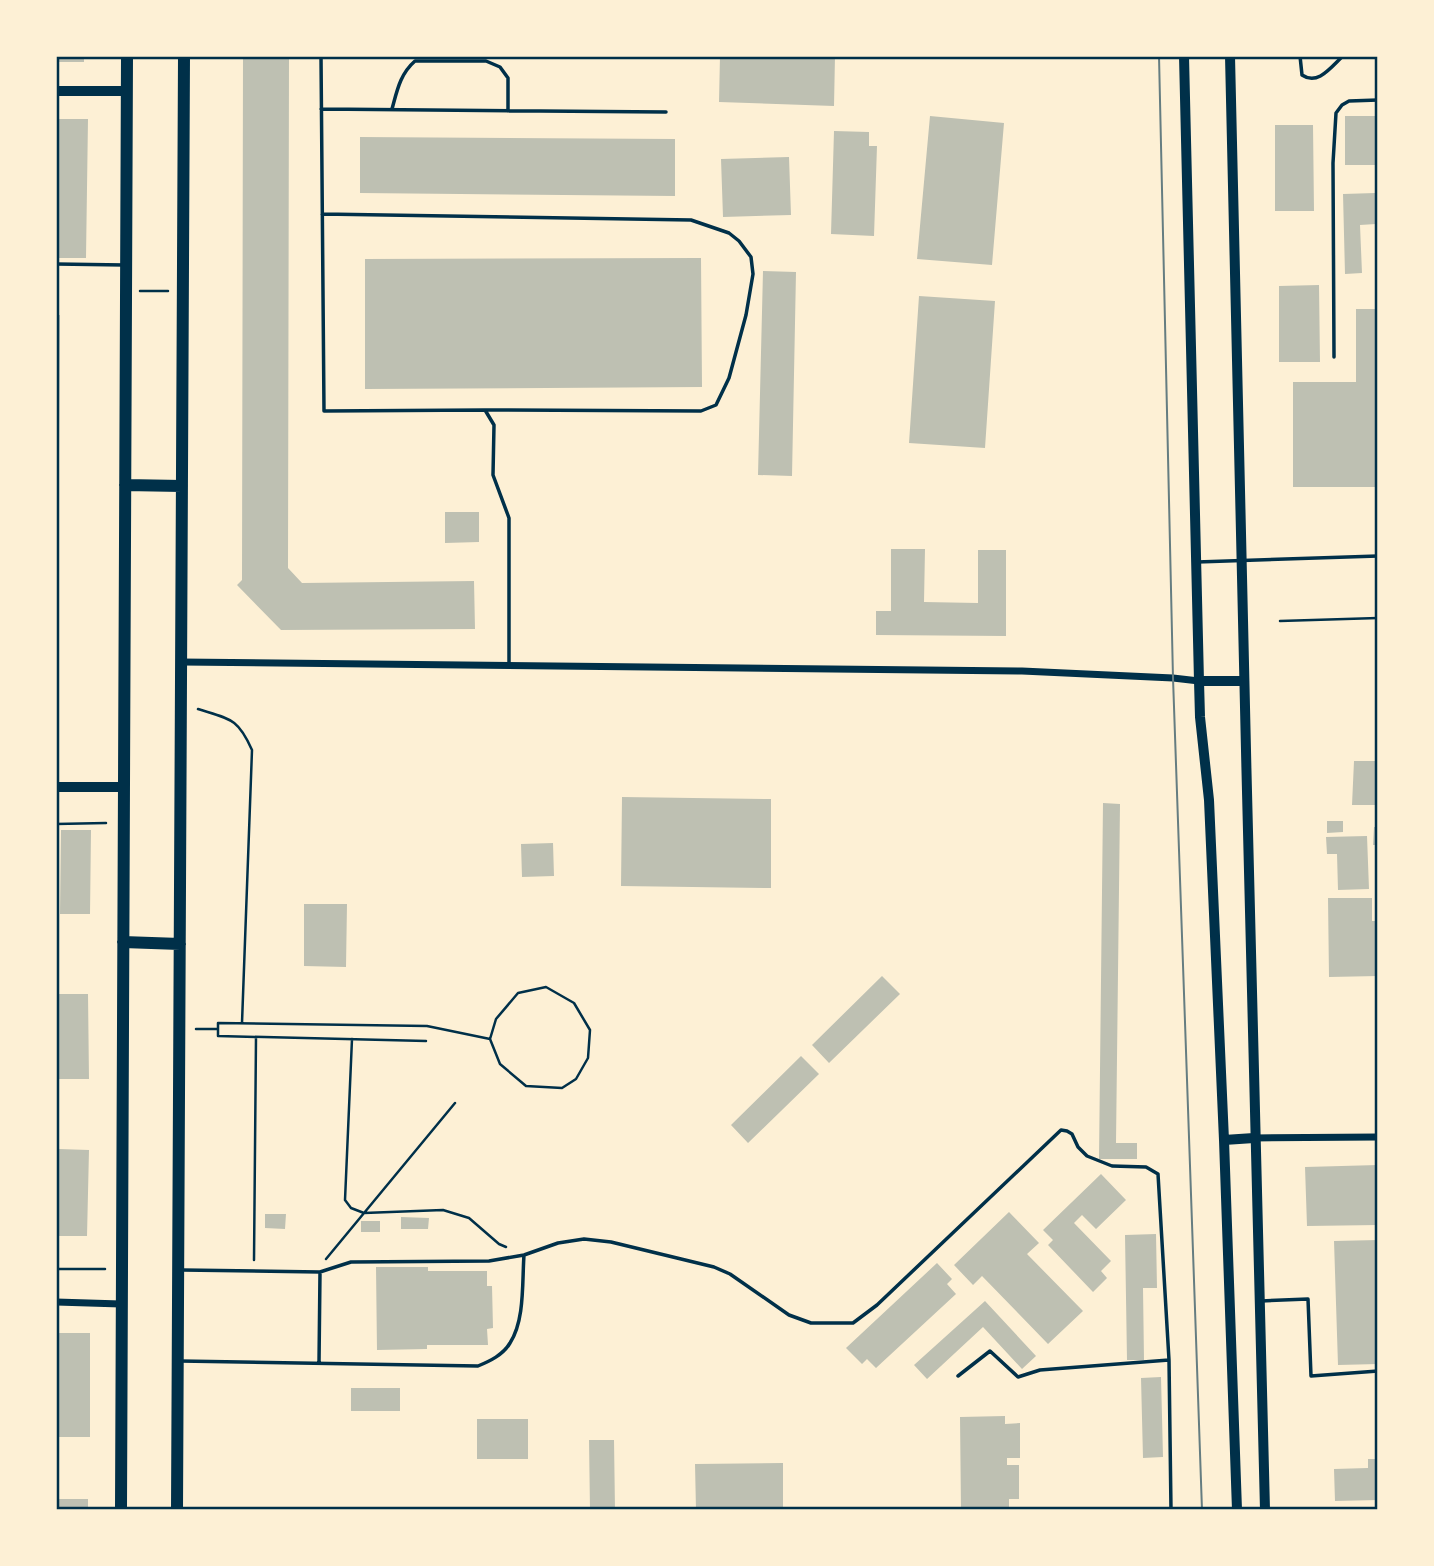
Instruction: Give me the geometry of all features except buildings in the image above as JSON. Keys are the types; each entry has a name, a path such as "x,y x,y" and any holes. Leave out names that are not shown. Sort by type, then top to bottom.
{"main road":[{"path":"121,1510 128,56"},
{"path":"177,1510 184,56"},
{"path":"1184,56 1200,717 1209,800 1237,1510"},
{"path":"1230,56 1265,1510"},
{"path":"125,485 182,486"},
{"path":"1199,681 1244,681"},
{"path":"123,942 180,944"},
{"path":"1224,1140 1254,1138"}],"street":[{"path":"56,91 127,91"},
{"path":"181,663 1022,671 1199,681"},
{"path":"56,787 124,788"},
{"path":"1254,1138 1378,1137"},
{"path":"56,1302 121,1304"}],"lane":[{"path":"320,56 324,411 701,411 716,405 729,378 746,315 753,274 751,257 729,233 691,220 322,214"},
{"path":"1300,56 1301,75 1316,79 1343,56"},
{"path":"391,109 401,78 406,68 415,61 485,61 500,67 508,78 508,111"},
{"path":"1334,357 1333,163 1336,113 1349,101 1378,100"},
{"path":"321,108 666,113"},
{"path":"56,264 126,265"},
{"path":"485,410 494,425 493,475 509,518 509,667"},
{"path":"1195,562 1378,556"},
{"path":"178,1270 320,1272 351,1262 489,1261 584,1239 611,1242 714,1267 730,1274 789,1315 811,1323 853,1323 877,1305 1061,1130 1067,1131 1087,1156 1112,1166 1146,1167 1158,1174 1169,1360 1171,1510"},
{"path":"178,1361 478,1366 495,1358 509,1344 519,1321 524,1255"},
{"path":"319,1363 320,1272"},
{"path":"1258,1301 1308,1299 1311,1376 1378,1371"},
{"path":"958,1376 990,1351 1017,1377 1040,1370 1169,1360"}],"path":[{"path":"126,290 183,292"},
{"path":"1280,621 1378,618"},
{"path":"198,709 228,718 243,730 252,750 242,1023"},
{"path":"56,824 106,823"},
{"path":"546,987 574,1003 590,1030 588,1058 576,1079 562,1088 526,1086 500,1064 490,1039 496,1019 518,993 546,987"},
{"path":"426,1041 218,1036 218,1023 427,1026 490,1039"},
{"path":"196,1029 218,1029"},
{"path":"254,1270 256,1037"},
{"path":"352,1039 345,1200 351,1208 364,1213 443,1210 469,1218 499,1244 524,1255"},
{"path":"320,1272 327,1258 455,1103"},
{"path":"56,1269 105,1269"}],"tram line":[{"path":"1159,56 1173,678 1202,1510"}]}
